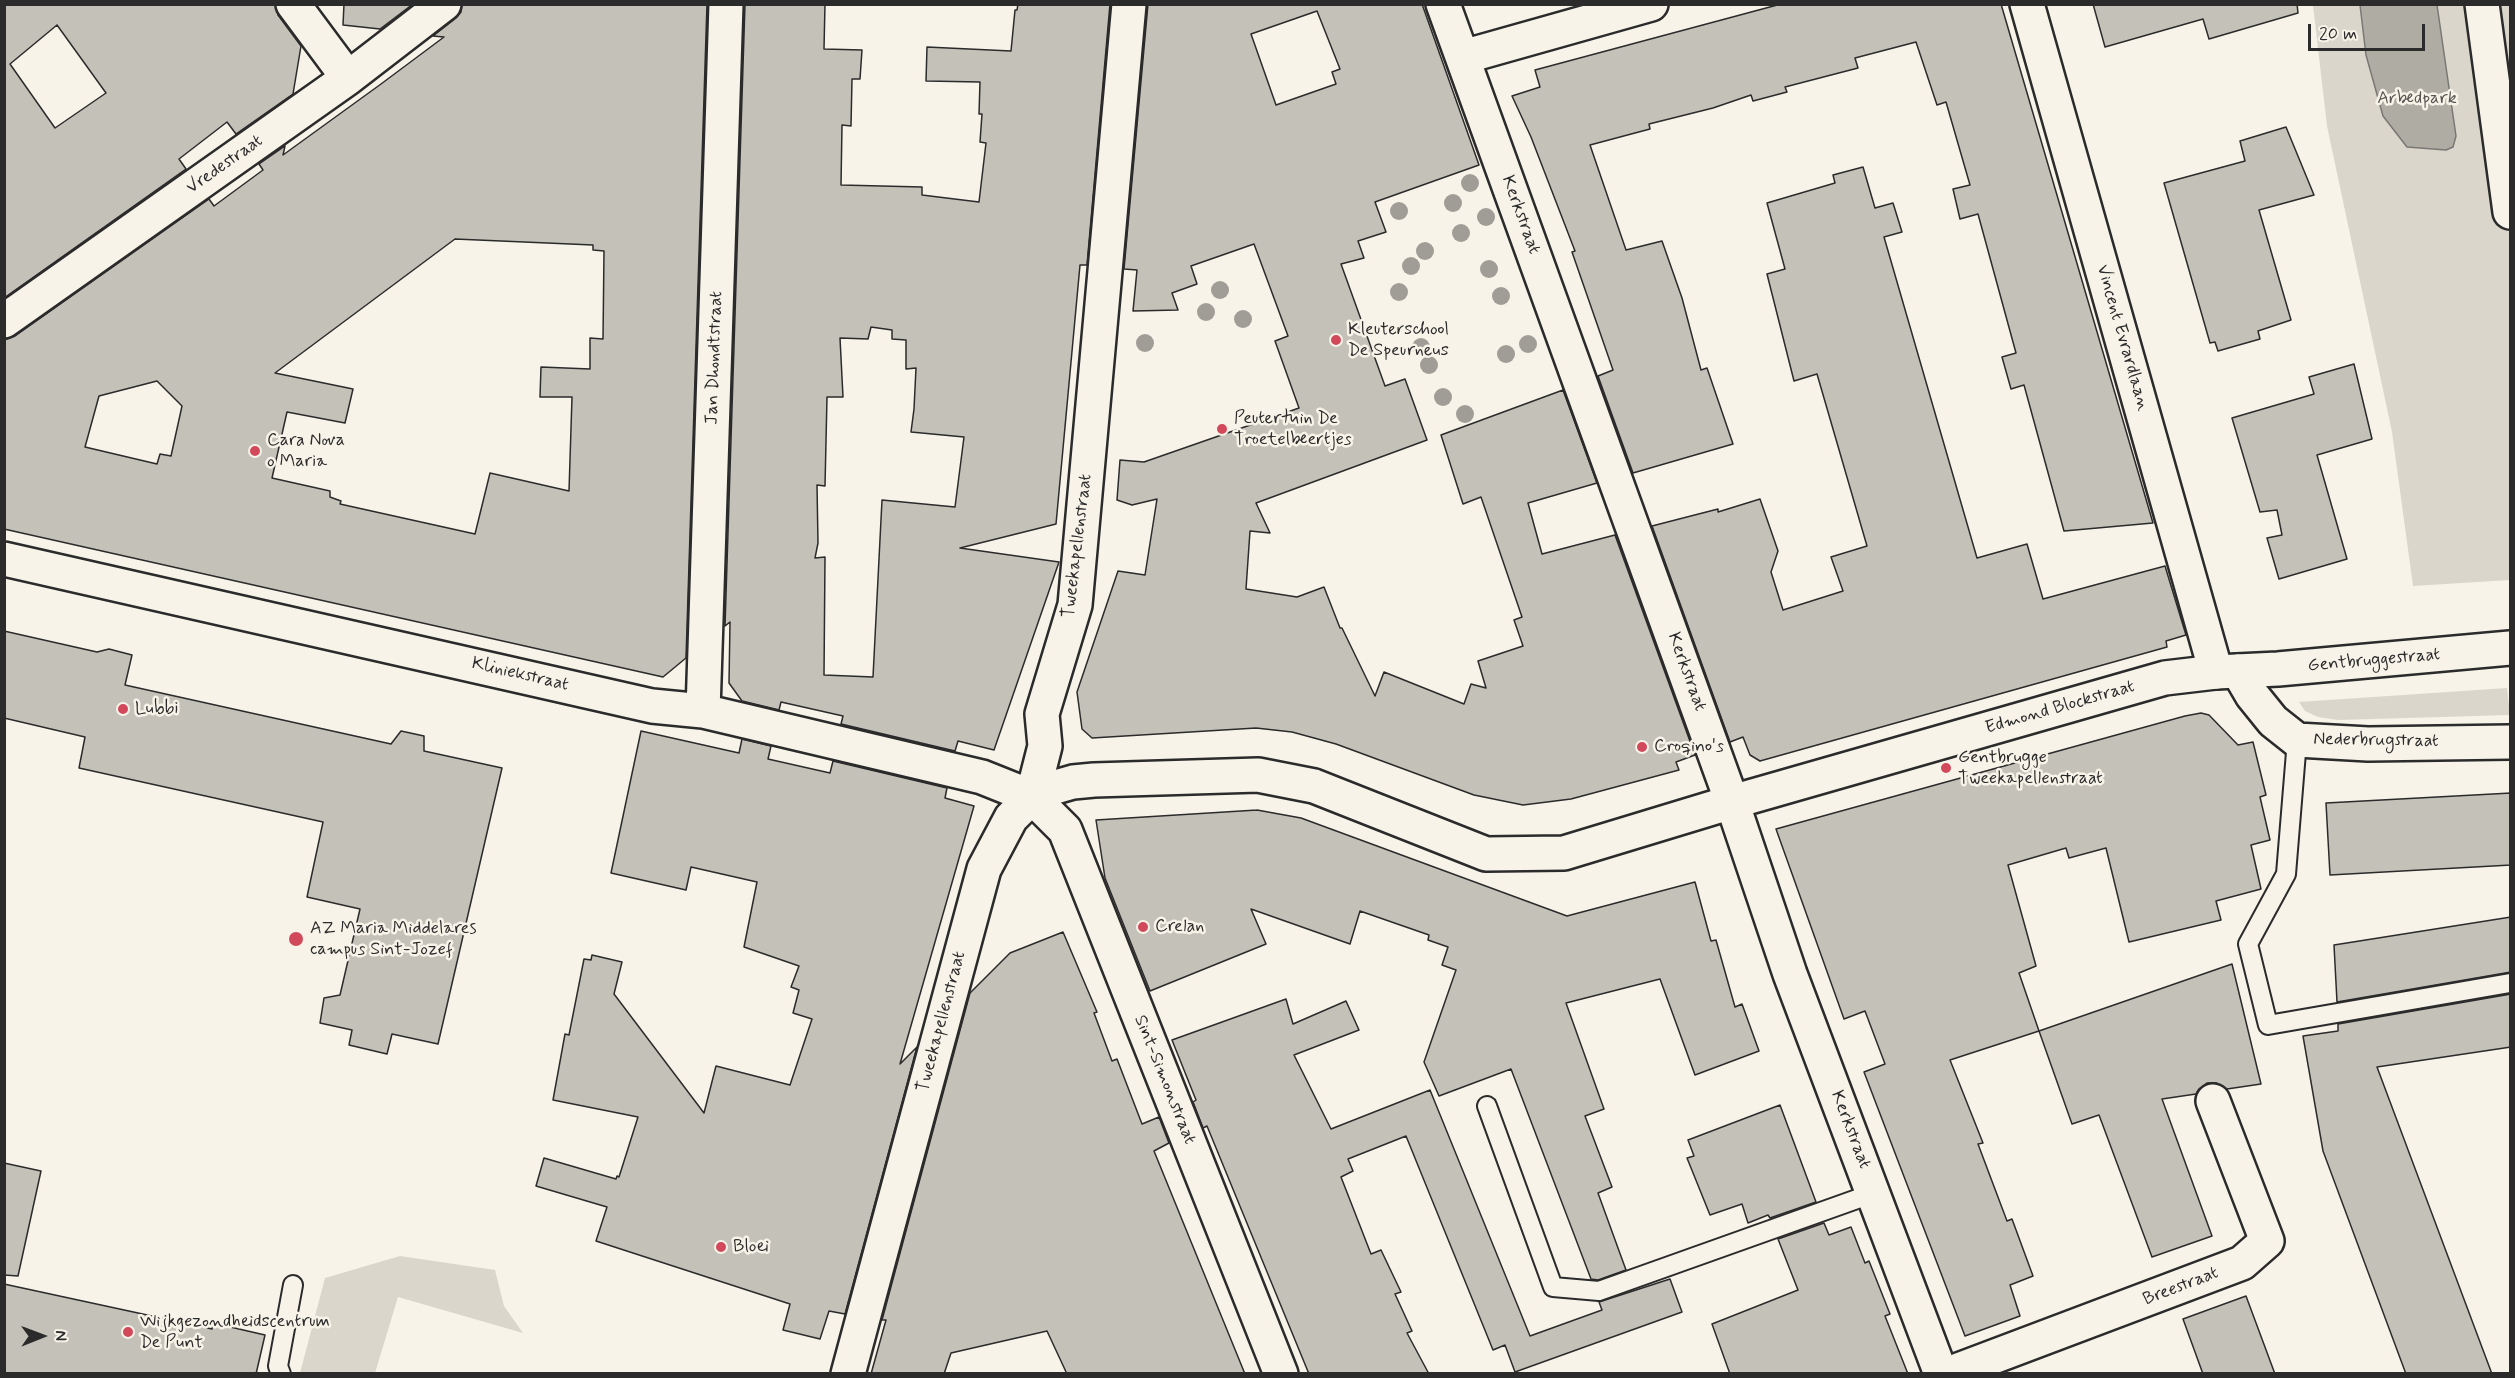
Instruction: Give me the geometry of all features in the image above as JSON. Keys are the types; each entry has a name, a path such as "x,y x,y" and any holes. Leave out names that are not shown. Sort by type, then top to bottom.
{"street":[{"path":"293,4 348,78"},
{"name":"Vredestraat","path":"4,321 348,78 444,4"},
{"name":"Jan Dhondtstraat","path":"703,711 726,4"},
{"name":"Tweekapellenstraat","path":"848,1374 984,869 1011,818 1032,797 1045,746 1042,714 1075,605 1129,4"},
{"name":"Kerkstraat","path":"1443,4 1732,802 1790,974 1941,1374"},
{"path":"1463,57 1651,4"},
{"name":"Vincent Evrardlaan","path":"2027,4 2227,671"},
{"path":"2482,4 2511,212"},
{"name":"Kliniekstraat","path":"4,559 652,706 703,711 982,777 1032,797"},
{"name":"Gentbruggestraat","path":"2227,671 2278,669 2511,648"},
{"name":"Edmond Blockstraat","path":"1032,797 1058,786 1094,780 1258,776 1314,786 1486,854 1564,853 1732,802 2165,678 2227,671"},
{"name":"Nederbrugstraat","path":"2227,671 2274,721 2297,740 2367,744 2511,742"},
{"name":"Sint-Simonstraat","path":"1032,797 1065,830 1281,1374"},
{"name":"Breestraat","path":"1948,1374 2242,1263 2267,1241 2213,1101"}],"lane":[{"path":"2297,740 2286,874 2248,944 2268,1025 2511,982"},
{"path":"1487,1106 1553,1287 1599,1291 1874,1193"},
{"path":"281,1374 278,1366 293,1285"}],"green space":[{"name":"Arbedpark","path":"2313,5 2510,5 2510,580 2413,586 2392,432 2327,126"},
{"path":"2507,688 2510,715 2338,720 2318,717 2305,711 2299,702"},
{"path":"400,1256 495,1270 504,1306 523,1333 398,1297 375,1373 300,1373 325,1278"}],"shaded area":[{"path":"2360,5 2437,5 2456,136 2453,147 2446,150 2407,147 2383,116 2366,55"}],"building":[{"path":"4,4 275,4 278,15 301,46 293,94 236,134 227,122 179,159 186,169 4,298","holes":["57,25 106,93 55,128 10,64"]},
{"path":"344,4 413,4 380,29 343,25"},
{"path":"462,4 707,4 686,658 663,677 4,529 4,340 15,336 209,199 214,206 263,170 259,164 285,146 283,155 444,37 433,36 461,12","holes":["455,239 593,245 593,250 604,251 603,339 590,338 590,369 541,367 540,397 572,397 569,491 490,473 475,534 340,504 341,501 330,497 330,491 272,478 287,412 345,423 353,389 275,373","157,381 182,406 171,456 160,454 157,464 85,447 99,396"]},
{"path":"745,4 825,4 824,49 862,50 860,79 852,79 851,126 842,125 841,185 922,187 922,195 979,202 986,143 980,142 982,114 979,114 980,82 926,81 927,47 1011,51 1015,10 1018,4 1110,4 1087,265 1080,265 1056,524 960,548 1059,562 994,750 958,741 955,751 841,724 843,716 781,702 779,710 742,701 729,683 730,622 725,626","holes":["871,327 892,330 892,339 906,340 906,369 916,368 911,432 964,437 955,507 882,500 873,677 824,675 825,557 815,558 818,543 817,485 825,486 827,397 843,397 840,338 868,339"]},
{"path":"1148,4 1422,4 1479,165 1375,202 1386,232 1358,241 1364,258 1341,264 1385,386 1405,379 1427,440 1256,503 1270,533 1250,531 1246,589 1297,597 1324,587 1340,628 1375,696 1384,672 1464,704 1471,684 1486,688 1478,661 1523,646 1514,620 1522,617 1481,497 1463,504 1441,435 1563,390 1597,483 1528,503 1542,554 1615,535 1695,755 1676,762 1679,770 1571,799 1523,805 1474,795 1336,744 1292,732 1256,728 1092,738 1082,729 1077,692 1118,571 1145,575 1157,499 1132,505 1117,500 1120,460 1144,462 1299,408 1275,341 1288,336 1254,244 1191,266 1197,284 1172,293 1178,310 1133,311 1137,270 1124,269","holes":["1317,11 1340,69 1332,72 1336,84 1276,105 1251,34"]},
{"path":"1781,4 2001,4 2153,523 2064,531 2024,385 2011,389 2002,357 2016,353 1978,214 1960,219 1953,189 1970,185 1946,102 1937,105 1916,42 1855,58 1858,68 1785,87 1787,92 1753,101 1751,95 1713,108 1649,124 1650,129 1590,145 1626,250 1662,241 1682,298 1701,370 1707,368 1733,444 1633,473 1598,376 1613,370 1572,252 1575,251 1531,137 1512,96 1540,87 1535,70"},
{"path":"2093,4 2297,4 2298,13 2209,39 2203,19 2105,47"},
{"path":"2286,127 2314,195 2259,210 2291,320 2258,331 2260,339 2218,351 2215,342 2210,343 2164,183 2245,161 2240,141"},
{"path":"1863,167 1875,208 1893,203 1902,232 1884,237 1977,558 2027,544 2043,599 2165,566 2186,635 2166,641 2167,647 1760,761 1750,755 1743,737 1730,742 1652,526 1718,509 1718,512 1760,499 1778,551 1771,572 1783,610 1843,591 1831,557 1867,546 1817,374 1794,381 1767,274 1785,269 1767,203 1835,183 1833,175"},
{"path":"2354,364 2372,439 2317,455 2347,559 2279,579 2267,538 2282,535 2277,510 2260,512 2232,418 2314,394 2309,377"},
{"path":"4,631 97,652 109,649 132,655 125,685 391,744 401,731 424,736 424,751 502,768 438,1044 392,1034 387,1054 349,1045 352,1030 320,1023 324,998 340,995 360,909 307,897 323,822 79,768 85,737 4,718"},
{"path":"2201,713 2209,715 2238,745 2253,742 2266,795 2260,797 2270,840 2251,845 2261,889 2216,901 2221,920 2129,942 2106,848 2069,858 2066,848 2008,865 2036,966 2019,973 2039,1031 1950,1060 1983,1143 1978,1144 2007,1221 2012,1219 2033,1276 2010,1285 2020,1316 1965,1336 1864,1072 1885,1064 1865,1011 1844,1019 1776,829"},
{"path":"641,731 739,753 742,739 771,746 768,759 830,773 833,761 947,788 945,798 974,806 900,1064 917,1047 845,1314 829,1311 820,1339 783,1330 790,1304 596,1241 607,1207 536,1186 544,1158 616,1179 617,1176 619,1177 638,1117 553,1100 565,1034 569,1035 584,959 591,960 592,955 622,962 614,994 704,1113 716,1066 790,1085 812,1019 793,1013 799,990 791,987 799,966 744,947 757,882 691,867 686,890 611,873"},
{"path":"2511,793 2511,865 2330,875 2326,803"},
{"path":"1257,810 1301,818 1567,916 1695,882 1711,941 1716,940 1735,1007 1742,1004 1759,1051 1695,1075 1660,979 1566,1003 1604,1109 1585,1116 1612,1187 1598,1193 1626,1270 1598,1280 1591,1279 1511,1069 1439,1096 1424,1062 1456,970 1442,965 1448,947 1428,940 1429,935 1360,911 1350,944 1251,909 1266,944 1150,991 1105,878 1096,820"},
{"path":"2511,917 2511,972 2337,1002 2334,945"},
{"path":"1063,932 1097,1012 1094,1013 1112,1061 1117,1059 1142,1124 1159,1117 1169,1143 1154,1151 1245,1374 1067,1374 1047,1331 951,1353 944,1374 871,1374 886,1320 882,1320 970,993 1010,953"},
{"path":"2232,964 2261,1084 2227,1089 2216,1083 2207,1083 2196,1094 2162,1099 2212,1236 2152,1257 2099,1115 2072,1124 2039,1031"},
{"path":"2511,994 2511,1047 2377,1067 2492,1374 2406,1374 2323,1151 2303,1036 2338,1031 2338,1024"},
{"path":"1286,999 1293,1024 1346,1001 1359,1030 1294,1055 1331,1129 1430,1090 1530,1336 1602,1310 1599,1302 1670,1279 1682,1312 1515,1372 1505,1345 1493,1350 1406,1136 1348,1159 1353,1171 1341,1177 1371,1254 1381,1250 1401,1292 1395,1294 1412,1331 1407,1333 1429,1374 1309,1374 1207,1126 1203,1128 1193,1102 1196,1100 1172,1040"},
{"path":"1780,1105 1816,1202 1748,1223 1742,1204 1710,1215 1687,1158 1694,1156 1688,1140"},
{"path":"4,1163 41,1171 18,1276 4,1275"},
{"path":"1824,1223 1829,1235 1851,1227 1865,1263 1869,1261 1890,1314 1885,1316 1908,1374 1730,1374 1712,1324 1798,1290 1778,1239"},
{"name":"Wijkgezondheidscentrum De Punt","path":"4,1284 212,1329 213,1323 265,1335 256,1374 4,1374"},
{"path":"2246,1296 2275,1374 2203,1374 2183,1319"}],"place":[{"name":"Kleuterschool De Speurneus","path":"1336,340"},
{"name":"Peutertuin De Troetelbeertjes","path":"1222,429"},
{"name":"Cara Nova o Maria","path":"255,451"},
{"name":"Lubbi","path":"123,709"},
{"name":"Croqino's","path":"1642,747"},
{"name":"Gentbrugge Tweekapellenstraat","path":"1946,768"},
{"name":"Crelan","path":"1143,927"},
{"name":"AZ Maria Middelares campus Sint-Jozef","path":"296,939"},
{"name":"Bloei","path":"721,1247"},
{"name":"Wijkgezondheidscentrum De Punt","path":"128,1332"}]}
